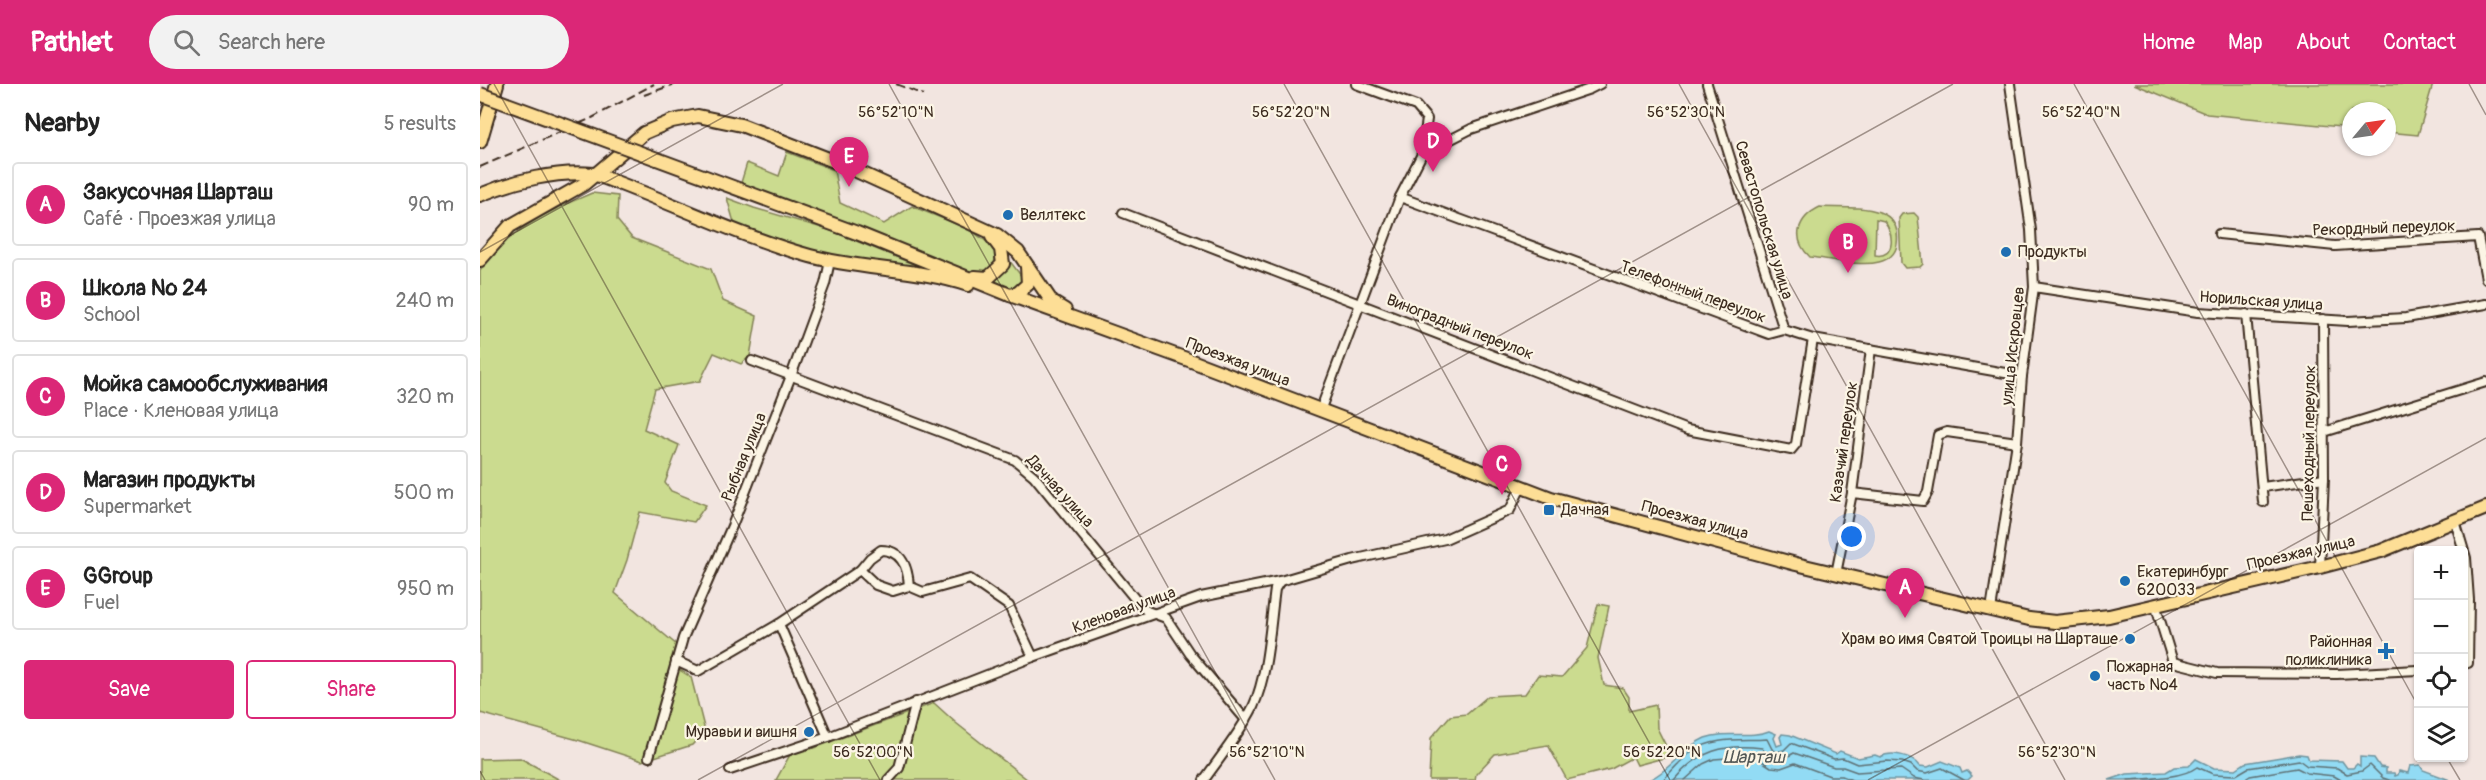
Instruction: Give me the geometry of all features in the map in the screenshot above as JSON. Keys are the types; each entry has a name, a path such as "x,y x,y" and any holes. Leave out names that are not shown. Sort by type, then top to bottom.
{"main road":[{"path":"480,142 497,84"},
{"name":"Проезжая улица","path":"480,94 857,233 1004,293 1551,498 1836,574 2029,619 2055,622 2109,616 2320,567 2381,551 2486,508"},
{"path":"480,260 510,226 544,205 570,193 644,133 681,119 709,117 741,125 839,163 980,226 1013,247 1026,262 1052,302 1083,322"},
{"path":"482,194 542,177 578,173 594,174 734,231 830,261 946,278 979,289 1004,293 1018,293 1028,284 1026,262"},
{"path":"957,273 988,278 1003,264 1001,249 980,226"}],"street":[{"path":"1320,411 1400,197 1422,154 1427,119 1416,106 1356,84"},
{"path":"1422,154 1471,129 1599,84"},
{"name":"Севастопольская улица","path":"1707,84 1784,330"},
{"name":"улица Искровцев","path":"1991,610 2017,442 2022,376 2034,287 2031,230 2010,84"},
{"name":"Телефонный переулок","path":"1400,197 1768,334 1784,330 1813,339 2022,376"},
{"name":"Виноградный переулок","path":"1123,213 1687,430 1791,450 1796,444 1813,339"},
{"name":"Рекордный переулок","path":"2219,234 2284,243 2335,246 2478,237 2486,279"},
{"name":"Рыбная улица","path":"649,757 683,638 732,526 791,376 825,284 830,261"},
{"name":"Норильская улица","path":"2034,287 2198,312 2348,321 2406,318 2486,304"},
{"path":"2246,314 2263,502"},
{"name":"Пешеходный переулок","path":"2320,567 2324,478 2323,319"},
{"name":"Казачий переулок","path":"1836,574 1852,493 1870,349"},
{"name":"Дачная улица","path":"752,361 1015,459 1034,476 1140,605 1147,611 1166,618 1190,654 1246,720"},
{"path":"2324,432 2486,382"},
{"path":"1852,493 1923,501 1928,492 1938,435 1947,432 2017,442"},
{"path":"2263,487 2324,478"},
{"name":"Кленовая улица","path":"730,770 828,737 1033,657 1201,597 1280,581 1352,560 1444,539 1510,510 1521,487"},
{"path":"2454,521 2466,558 2468,654"},
{"path":"676,661 698,670 779,624 860,570 876,552 888,550 901,558 909,586"},
{"path":"860,570 868,579 884,589 901,590 909,586 923,592 970,579 1009,606 1033,657"},
{"path":"1204,780 1246,720 1254,704 1267,654 1275,589 1280,581"},
{"path":"2155,604 2173,662 2217,673 2337,674 2414,670"},
{"path":"779,624 828,737"},
{"path":"888,780 899,768 916,702"}],"green space":[{"path":"2134,84 2433,84 2418,135 2396,133 2396,102 2342,102 2342,127 2207,114"},
{"path":"787,152 834,170 840,203 884,224 912,206 980,237 997,252 993,267 978,274 965,270 740,186 747,163 779,176"},
{"path":"592,193 618,196 617,220 632,238 711,269 723,301 757,316 750,356 741,364 714,353 700,381 655,389 644,429 679,445 665,483 671,491 706,505 694,522 640,512 615,593 678,646 675,667 691,677 705,731 692,745 642,761 578,740 480,713 480,271 490,257 515,234 560,207"},
{"path":"727,198 829,230 928,270 851,261 735,226"},
{"path":"1820,207 1845,207 1883,213 1897,230 1895,251 1885,260 1872,263 1810,257 1800,243 1799,229 1812,212","holes":["1876,219 1884,221 1890,232 1890,249 1887,253 1875,255"]},
{"path":"1914,213 1918,217 1923,264 1920,267 1905,268 1901,263 1899,218 1902,214"},
{"path":"1009,260 1022,277 1021,284 1014,288 992,281 1002,273"},
{"path":"1598,604 1609,606 1598,658 1604,685 1623,688 1629,697 1629,711 1656,705 1657,728 1671,756 1637,765 1633,757 1611,769 1567,780 1548,745 1495,754 1476,774 1475,780 1429,780 1431,738 1450,716 1467,714 1488,696 1525,694 1538,675 1562,677 1587,648"},
{"path":"934,703 1028,780 776,780 791,753 817,747"},
{"path":"520,758 560,780 480,780 480,759"}],"water":[{"name":"Шарташ","path":"1769,731 1776,734 1774,738 1777,746 1782,744 1780,737 1782,734 1790,735 1836,754 1840,751 1858,758 1895,754 1912,759 1920,766 1928,767 1942,761 1960,768 1962,773 1967,771 1972,776 1968,780 1649,780 1664,771 1690,747 1705,738"},
{"path":"2299,754 2307,755 2309,760 2342,761 2347,768 2353,768 2357,764 2360,766 2360,757 2374,758 2380,767 2386,768 2386,773 2394,773 2395,776 2399,771 2408,773 2410,766 2420,765 2423,770 2450,780 2109,780 2127,774 2166,772 2174,767 2189,766 2196,759 2214,768 2236,769 2245,763"}],"railway":[{"path":"480,167 592,118 654,84"},
{"path":"644,95 675,84"},
{"path":"896,84 924,95"}],"place":[{"name":"Магазин продукты","path":"1433,172"},
{"name":"GGroup","path":"849,187"},
{"name":"Веллтекс","path":"1008,215"},
{"name":"Продукты","path":"2006,252"},
{"name":"Школа № 24","path":"1848,273"},
{"name":"Мойка самообслуживания","path":"1502,495"},
{"name":"Дачная","path":"1549,510"},
{"name":"Екатеринбург 620033","path":"2125,581"},
{"name":"Закусочная Шарташ","path":"1905,618"},
{"name":"Храм во имя Святой Троицы на Шарташе","path":"2130,639"},
{"name":"Районная поликлиника","path":"2386,651"},
{"name":"Пожарная часть №4","path":"2095,676"},
{"name":"Муравьи и вишня","path":"809,732"}]}
